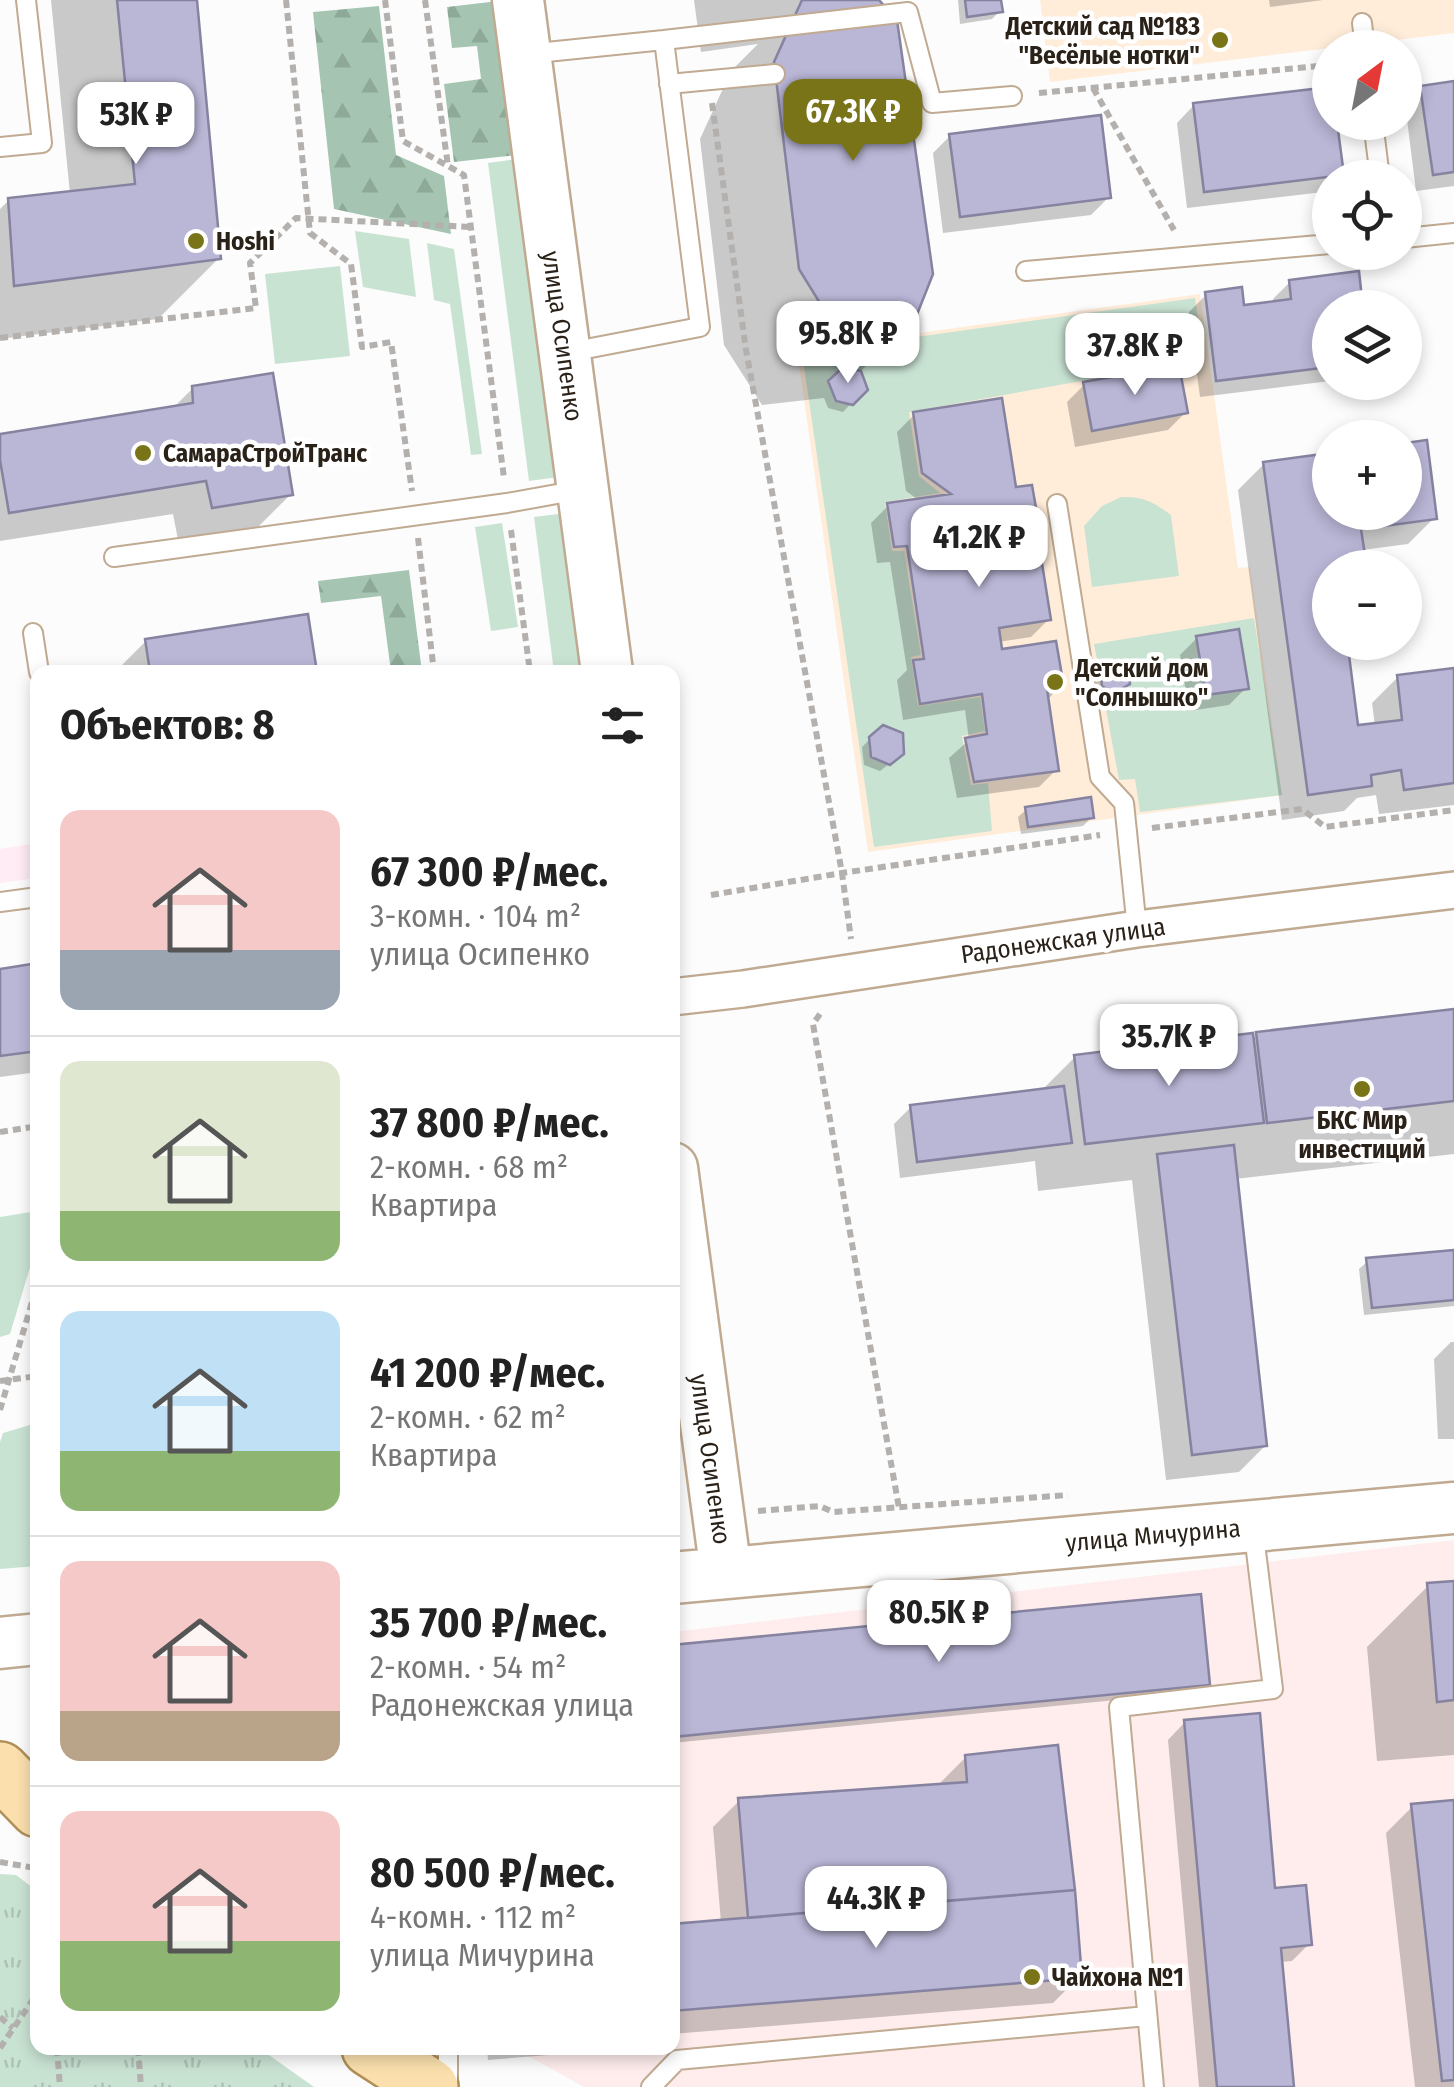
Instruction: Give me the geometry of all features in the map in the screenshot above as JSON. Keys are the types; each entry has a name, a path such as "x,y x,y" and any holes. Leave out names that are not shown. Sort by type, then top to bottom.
{"main road":[{"name":"улица Осипенко","path":"518,0 606,665"},
{"name":"улица Осипенко","path":"680,1228 726,1573"},
{"name":"улица Мичурина","path":"680,1577 1454,1508"},
{"path":"0,1642 30,1640"},
{"path":"0,1770 30,1801"},
{"path":"381,2055 430,2087"}],"street":[{"name":"Радонежская улица","path":"680,996 1138,929 1454,890"}],"lane":[{"path":"0,147 42,143 26,0"},
{"path":"525,54 908,12 932,103 1012,96"},
{"path":"1362,23 1363,30"},
{"path":"565,354 700,328 664,40"},
{"path":"669,84 776,74"},
{"path":"1422,236 1454,233"},
{"path":"1026,271 1312,246"},
{"path":"114,557 583,490"},
{"path":"1058,504 1100,777 1124,803 1138,929"},
{"path":"33,633 38,665"},
{"path":"0,902 30,898"},
{"path":"1154,2087 1120,1707 1273,1689 1253,1526"},
{"path":"651,2087 676,2060 1147,2016"},
{"path":"448,2055 448,2087"}],"path":[{"path":"286,0 310,232 351,264 362,346 391,342 433,665"},
{"path":"386,0 403,141 464,175 529,665"},
{"path":"425,0 448,166"},
{"path":"1012,96 1312,67"},
{"path":"709,80 746,350 842,872 855,971 813,1024 899,1508"},
{"path":"1093,88 1189,257"},
{"path":"0,338 256,308 250,262 296,218 471,227"},
{"path":"711,894 842,872 1302,809 1325,827 1454,810"},
{"path":"0,1132 30,1127"},
{"path":"0,1410 4,1381 30,1305"},
{"path":"4,1381 30,1377"},
{"path":"820,1506 833,1512 1074,1494"},
{"path":"0,1862 30,1865"},
{"path":"0,2048 30,2004"},
{"path":"0,2016 13,2028"},
{"path":"58,2055 60,2087"},
{"path":"139,2055 141,2087"}],"shaded area":[{"name":"Детский сад №183 \"Весёлые нотки\"","path":"1040,0 1454,0 1454,33 1422,37 1422,30 1312,30 1312,50 1050,82"},
{"name":"Детский дом \"Солнышко\"","path":"1200,294 1238,568 1250,567 1282,795 868,852 797,350"},
{"path":"30,844 30,879 0,883 0,849"},
{"path":"1454,1540 1454,2087 584,2087 527,2055 680,2055 680,1631"}],"green space":[{"path":"507,0 525,154 454,162 444,84 481,79 477,46 452,48 447,7"},
{"path":"379,6 396,155 444,176 451,234 334,209 313,12"},
{"path":"525,158 566,476 529,481 488,163"},
{"path":"355,231 409,239 416,297 363,287"},
{"path":"427,243 454,249 482,454 471,455 450,304 434,300"},
{"path":"340,266 350,356 275,364 265,274"},
{"path":"1195,298 1204,359 909,412 919,476 940,493 885,502 892,551 904,551 921,655 911,657 918,706 980,697 985,731 962,736 971,785 988,783 992,831 874,847 802,353"},
{"path":"1121,497 1148,501 1171,515 1179,576 1092,587 1084,526 1102,506"},
{"path":"574,512 594,665 553,665 534,517"},
{"path":"502,523 518,627 491,631 475,527"},
{"path":"409,570 421,665 390,665 381,596 321,603 318,581"},
{"path":"1254,618 1282,795 1140,812 1135,779 1119,780 1094,644"},
{"path":"30,1212 30,1267 10,1334 0,1337 0,1217"},
{"path":"30,1425 30,1567 0,1569 3,1433"},
{"path":"0,1874 16,1875 30,1886 30,2055 269,2055 314,2087 0,2087"}],"building":[{"path":"117,0 197,0 221,259 14,286 8,198 135,184"},
{"path":"802,0 879,0 897,20 933,274 914,322 837,331 799,269 774,62"},
{"path":"965,0 1001,0 1003,12 967,17"},
{"path":"1454,81 1454,172 1433,175 1422,86"},
{"path":"1312,89 1312,140 1339,140 1342,160 1312,160 1312,179 1204,192 1193,103"},
{"path":"1101,115 1111,198 960,217 949,134"},
{"path":"1359,271 1361,290 1312,290 1312,369 1216,381 1205,292 1242,287 1244,305 1291,299 1289,280"},
{"path":"1179,365 1188,413 1092,431 1083,382"},
{"path":"843,367 861,371 868,390 853,405 836,401 828,381"},
{"path":"273,373 293,495 212,508 206,481 9,513 0,434 193,403 192,386"},
{"path":"1002,398 1016,487 1032,485 1039,525 984,534 989,565 1041,557 1051,620 999,628 1002,649 1056,641 1064,687 1047,689 1059,771 974,782 965,738 987,734 982,694 920,704 913,660 924,659 907,546 894,547 887,503 951,494 922,473 913,412"},
{"path":"1427,440 1437,519 1422,521 1422,441"},
{"path":"1312,455 1312,530 1361,530 1364,550 1312,550 1312,660 1350,660 1358,725 1402,720 1397,675 1454,668 1454,783 1404,790 1401,770 1371,775 1372,786 1308,795 1263,462"},
{"path":"308,614 316,665 149,665 145,639"},
{"path":"1239,629 1249,689 1206,695 1196,636"},
{"path":"1114,660 1128,667 1130,684 1114,693 1102,686 1100,669"},
{"path":"883,725 903,733 904,754 890,765 871,757 869,737"},
{"path":"1091,797 1094,818 1028,827 1025,807"},
{"path":"30,964 30,1052 0,1056 0,969"},
{"path":"1454,1009 1454,1101 1267,1123 1256,1032"},
{"path":"1253,1033 1264,1123 1085,1144 1074,1055"},
{"path":"1064,1086 1072,1143 917,1162 910,1105"},
{"path":"1234,1145 1267,1446 1192,1455 1157,1154"},
{"path":"1454,1250 1454,1300 1372,1308 1366,1258"},
{"path":"1454,1581 1454,1700 1437,1702 1427,1583"},
{"path":"1201,1594 1210,1685 680,1736 680,1644"},
{"path":"1260,1713 1275,1888 1306,1885 1312,1945 1281,1948 1294,2087 1217,2087 1184,1720"},
{"path":"1058,1745 1075,1890 748,1918 738,1798 967,1782 965,1755"},
{"path":"1454,1800 1454,2080 1442,2081 1411,1804"},
{"path":"1075,1890 1082,1978 680,2010 680,1923"}],"place":[{"name":"Детский сад №183 \"Весёлые нотки\"","path":"1220,40"},
{"name":"Hoshi","path":"196,241"},
{"name":"СамараСтройТранс","path":"143,453"},
{"name":"Детский дом \"Солнышко\"","path":"1055,682"},
{"name":"БКС Мир инвестиций","path":"1362,1089"},
{"name":"Чайхона №1","path":"1032,1977"}]}
